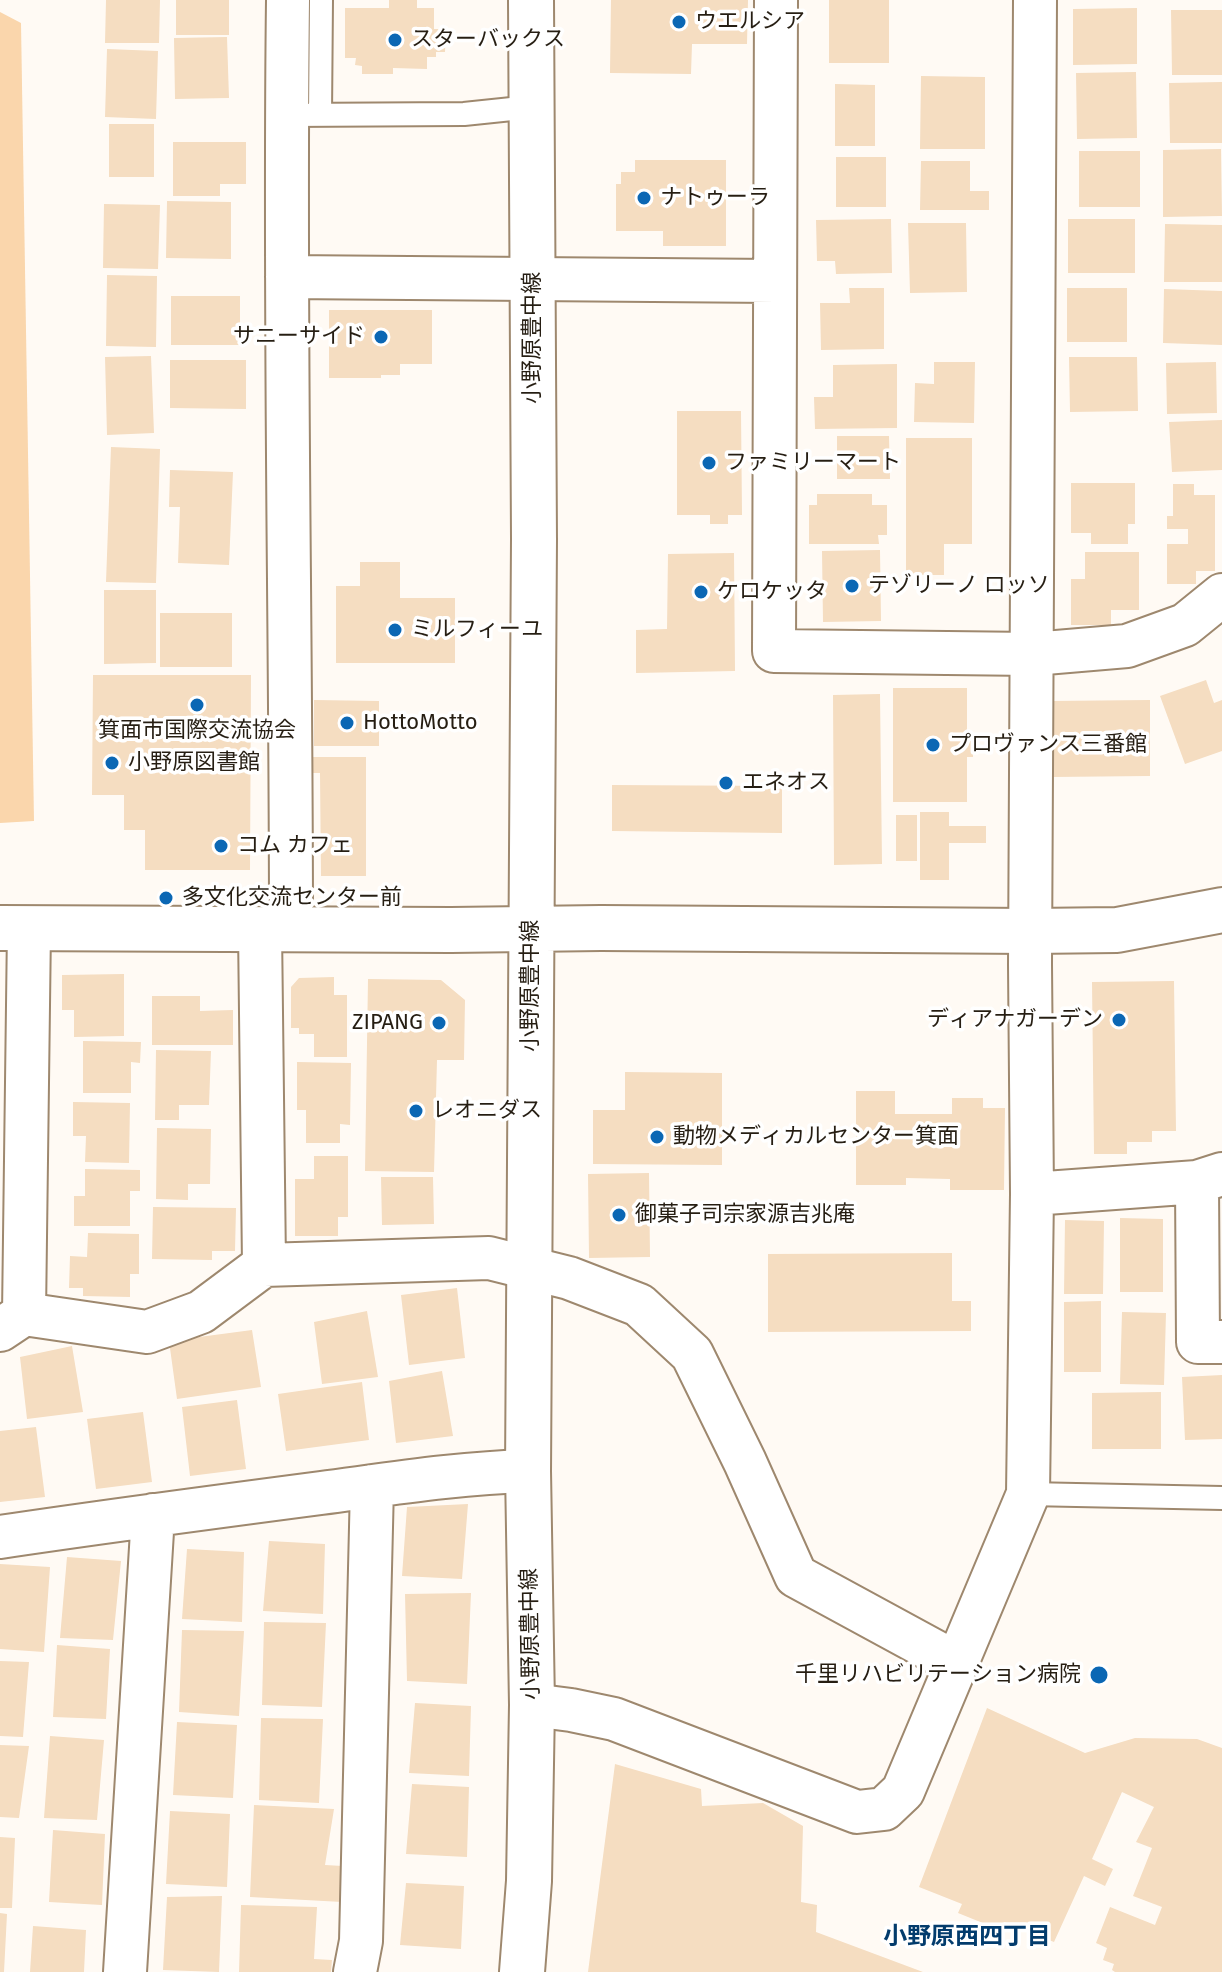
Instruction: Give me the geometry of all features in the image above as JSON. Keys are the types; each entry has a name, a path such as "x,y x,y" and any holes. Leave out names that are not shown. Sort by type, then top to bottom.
{"street":[{"path":"264,1265 289,451 287,277 303,115 288,0"},
{"name":"小野原豊中線","path":"522,1972 529,1881 532,1705 528,1471 532,929 531,0"},
{"path":"776,0 774,651 1033,654 1127,646 1185,625 1222,595"},
{"path":"532,1705 614,1719 857,1812 884,1809 903,1791 1028,1494 1032,1194 1035,0"},
{"path":"287,277 775,281"},
{"path":"956,1663 796,1576 692,1354 639,1305 569,1278 489,1258 264,1265 201,1312 147,1332 12,1322 14,928 1117,930 1222,910"},
{"path":"1032,1194 1209,1178 1198,1342 1222,1342"},
{"path":"0,1537 372,1486 488,1472 528,1471"},
{"path":"355,1972 361,1941 372,1486"},
{"path":"125,1972 153,1515"}],"lane":[{"path":"321,0 303,115 464,114 531,107"},
{"path":"1028,1494 1222,1498"}],"shaded area":[{"path":"0,12 21,23 34,821 0,823"}],"building":[{"path":"106,0 160,0 159,43 105,43"},
{"path":"176,0 229,0 229,35 176,35"},
{"name":"スターバックス","path":"389,0 417,0 417,8 434,8 434,29 446,29 445,52 436,52 436,57 427,57 427,69 393,68 393,74 362,74 362,66 355,65 356,58 345,58 345,8 389,8"},
{"name":"ウエルシア","path":"611,0 748,0 747,44 692,44 691,74 610,73"},
{"path":"829,0 889,0 889,63 829,63"},
{"path":"1137,8 1137,64 1073,65 1073,9"},
{"path":"1171,10 1222,10 1222,75 1172,75"},
{"path":"227,37 229,98 175,99 174,38"},
{"path":"107,49 158,51 156,119 105,117"},
{"path":"1136,72 1137,138 1077,139 1076,73"},
{"path":"921,76 985,77 985,149 920,149"},
{"path":"1222,82 1222,143 1170,143 1169,83"},
{"path":"835,84 875,85 875,146 835,146"},
{"path":"109,124 154,124 154,177 109,177"},
{"path":"173,142 246,142 246,184 220,184 220,196 173,196"},
{"path":"1221,149 1222,216 1163,217 1163,150"},
{"path":"1079,151 1140,151 1140,207 1079,207"},
{"path":"836,157 886,157 886,207 836,207"},
{"path":"635,160 726,160 726,246 663,246 663,231 616,231 616,184 621,184 621,172 635,172"},
{"path":"921,161 970,161 970,191 989,191 989,210 920,210"},
{"path":"167,201 231,202 231,259 166,258"},
{"path":"104,204 160,205 158,269 103,268"},
{"path":"891,219 892,273 836,274 835,261 817,261 816,220"},
{"path":"1068,219 1135,219 1135,273 1068,273"},
{"path":"908,223 966,223 967,292 910,293"},
{"path":"1165,224 1222,225 1222,282 1164,282"},
{"path":"107,275 157,276 156,347 106,346"},
{"path":"849,288 884,288 884,349 821,350 820,303 850,303"},
{"path":"1067,288 1127,288 1127,342 1067,342"},
{"path":"1164,289 1222,291 1222,345 1163,343"},
{"path":"171,296 240,296 240,345 171,345"},
{"name":"サニーサイド","path":"329,310 432,310 432,364 400,364 400,375 381,375 381,378 329,378"},
{"path":"151,356 154,433 107,435 105,357"},
{"path":"1069,357 1137,357 1138,411 1070,412"},
{"path":"170,360 246,360 246,409 170,408"},
{"path":"934,362 975,362 974,423 914,422 915,383 934,384"},
{"path":"1216,362 1217,413 1167,414 1166,363"},
{"path":"897,364 897,428 815,429 814,397 833,397 833,365"},
{"name":"ファミリーマート","path":"677,411 741,411 742,515 728,515 728,524 710,524 710,515 677,515"},
{"path":"1222,420 1222,470 1172,472 1169,422"},
{"path":"837,436 889,436 890,479 837,479"},
{"path":"906,438 972,438 972,544 944,544 944,575 906,575"},
{"path":"111,447 160,449 156,583 106,582"},
{"path":"170,470 233,472 229,565 178,563 180,507 169,507"},
{"path":"1071,483 1135,483 1135,524 1128,524 1128,544 1091,544 1091,533 1071,533"},
{"path":"1173,484 1194,484 1194,495 1215,495 1215,571 1196,571 1196,584 1167,584 1167,544 1188,544 1188,529 1167,529 1167,516 1173,516"},
{"path":"817,494 872,494 872,505 887,505 887,535 878,535 879,544 809,544 809,505 817,505"},
{"name":"テゾリーノ ロッソ","path":"880,550 881,621 823,622 822,551"},
{"path":"1085,552 1139,552 1139,610 1111,610 1111,625 1071,625 1071,579 1085,579"},
{"name":"ケロケッタ","path":"734,553 735,671 636,673 636,630 667,629 668,554"},
{"name":"ミルフィーユ","path":"360,562 400,562 400,598 455,598 455,663 336,663 336,586 360,586"},
{"path":"104,590 156,590 156,663 104,664"},
{"path":"160,613 232,613 232,667 160,667"},
{"path":"93,675 251,675 250,870 145,870 145,830 124,830 124,795 92,795"},
{"path":"1206,680 1214,703 1222,700 1222,751 1185,764 1160,696"},
{"name":"プロヴァンス三番館","path":"893,688 967,688 967,733 973,733 973,757 967,757 967,802 893,802"},
{"path":"880,694 882,864 834,865 833,695"},
{"name":"HottoMotto","path":"314,700 379,701 379,746 314,746"},
{"path":"1150,700 1150,776 1052,777 1052,701"},
{"path":"312,757 366,757 366,876 321,876 320,773 312,773"},
{"path":"612,785 782,786 782,833 612,831"},
{"path":"920,812 949,812 949,826 986,826 986,843 949,843 949,880 920,880"},
{"path":"896,815 917,815 917,861 896,861"},
{"path":"124,974 124,1036 74,1037 74,1010 62,1010 62,975"},
{"path":"334,977 334,995 347,995 347,1057 314,1057 314,1034 299,1034 299,1028 291,1028 291,987 299,978"},
{"path":"368,979 441,980 465,1000 464,1060 437,1060 434,1172 365,1171"},
{"path":"1174,981 1176,1131 1152,1131 1152,1142 1127,1142 1127,1154 1094,1154 1092,982"},
{"path":"152,996 200,996 200,1011 233,1010 233,1045 152,1045"},
{"path":"83,1041 141,1042 140,1063 131,1062 131,1093 83,1093"},
{"path":"156,1050 211,1051 209,1105 179,1105 179,1120 155,1120"},
{"path":"297,1062 351,1063 350,1125 340,1124 340,1143 306,1143 306,1110 297,1110"},
{"name":"動物メディカルセンター箕面","path":"625,1072 722,1073 722,1165 593,1164 593,1110 625,1110"},
{"path":"856,1091 895,1091 895,1114 952,1114 952,1098 983,1098 983,1108 1005,1108 1004,1190 950,1190 950,1179 906,1178 906,1185 856,1185"},
{"path":"73,1102 130,1103 129,1163 85,1162 86,1136 73,1136"},
{"path":"157,1128 211,1129 210,1184 188,1184 188,1200 156,1199"},
{"path":"314,1156 348,1156 348,1217 338,1217 338,1236 295,1236 295,1179 314,1179"},
{"path":"85,1169 140,1170 140,1191 130,1191 130,1226 74,1226 74,1196 85,1196"},
{"name":"御菓子司宗家源吉兆庵","path":"649,1173 650,1257 589,1258 588,1174"},
{"path":"381,1177 433,1177 434,1224 382,1225"},
{"path":"153,1207 236,1208 235,1251 212,1251 212,1260 152,1259"},
{"path":"1120,1218 1163,1219 1163,1292 1120,1292"},
{"path":"1065,1220 1104,1221 1103,1294 1064,1294"},
{"path":"88,1233 139,1234 139,1274 130,1274 130,1297 83,1296 83,1288 69,1288 70,1256 87,1257"},
{"path":"952,1253 952,1301 971,1301 971,1331 768,1332 768,1254"},
{"path":"457,1288 465,1358 409,1365 401,1295"},
{"path":"1101,1301 1101,1372 1064,1372 1064,1302"},
{"path":"367,1311 378,1377 322,1384 314,1322"},
{"path":"1122,1312 1166,1313 1164,1385 1120,1384"},
{"path":"252,1330 261,1387 177,1399 169,1341"},
{"path":"72,1346 83,1412 27,1419 20,1357"},
{"path":"442,1371 453,1436 396,1443 389,1381"},
{"path":"1222,1375 1222,1439 1185,1440 1182,1377"},
{"path":"362,1382 369,1440 286,1451 278,1394"},
{"path":"1161,1392 1161,1449 1092,1449 1092,1393"},
{"path":"237,1400 246,1469 190,1476 182,1407"},
{"path":"143,1412 152,1482 96,1489 87,1419"},
{"path":"36,1427 45,1497 0,1502 0,1431"},
{"path":"468,1504 462,1579 402,1576 407,1507"},
{"path":"269,1541 325,1544 323,1614 263,1611"},
{"path":"187,1549 244,1552 242,1622 182,1619"},
{"path":"67,1557 121,1561 113,1640 60,1638"},
{"path":"0,1564 50,1567 44,1652 0,1649"},
{"path":"471,1593 467,1684 407,1681 405,1594"},
{"path":"264,1622 326,1623 322,1707 262,1705"},
{"path":"182,1630 244,1631 239,1716 179,1712"},
{"path":"57,1645 110,1649 106,1719 53,1717"},
{"path":"0,1661 29,1662 23,1737 0,1736"},
{"path":"415,1703 471,1706 469,1776 409,1773"},
{"path":"987,1708 1085,1753 1135,1738 1197,1739 1222,1748 1222,1972 1115,1972 1112,1970 1114,1964 1103,1960 1107,1948 1096,1943 1110,1907 1155,1925 1162,1907 1133,1896 1152,1848 1136,1842 1154,1807 1122,1792 1092,1859 1113,1869 1105,1886 1084,1876 1054,1942 1004,1922 1000,1930 958,1913 962,1904 919,1887"},
{"path":"261,1718 323,1719 319,1803 259,1800"},
{"path":"177,1722 237,1725 233,1798 173,1795"},
{"path":"50,1736 104,1740 97,1820 44,1818"},
{"path":"0,1745 29,1746 19,1818 0,1817"},
{"path":"615,1764 701,1789 702,1806 763,1803 803,1826 801,1902 817,1905 816,1932 923,1972 588,1972"},
{"path":"412,1784 469,1787 467,1857 406,1854"},
{"path":"254,1805 334,1809 325,1865 343,1866 342,1902 250,1897"},
{"path":"170,1811 230,1814 227,1887 166,1884"},
{"path":"53,1830 105,1834 102,1905 49,1902"},
{"path":"0,1837 15,1838 12,1908 0,1908"},
{"path":"406,1883 464,1886 461,1949 400,1945"},
{"path":"222,1896 219,1972 163,1970 167,1897"},
{"path":"241,1905 317,1907 314,1959 332,1960 331,1972 239,1972"},
{"path":"0,1913 7,1914 4,1972 0,1972"},
{"path":"33,1926 86,1930 84,1972 30,1972"}],"place":[{"name":"ウエルシア","path":"679,22"},
{"name":"スターバックス","path":"395,40"},
{"name":"ナトゥーラ","path":"644,198"},
{"name":"サニーサイド","path":"381,337"},
{"name":"ファミリーマート","path":"709,463"},
{"name":"テゾリーノ ロッソ","path":"852,586"},
{"name":"ケロケッタ","path":"701,592"},
{"name":"ミルフィーユ","path":"395,630"},
{"name":"箕面市国際交流協会","path":"197,705"},
{"name":"HottoMotto","path":"347,723"},
{"name":"プロヴァンス三番館","path":"933,745"},
{"name":"小野原図書館","path":"112,763"},
{"name":"エネオス","path":"726,783"},
{"name":"コム カフェ","path":"221,846"},
{"name":"多文化交流センター前","path":"166,898"},
{"name":"ディアナガーデン","path":"1119,1020"},
{"name":"ZIPANG","path":"439,1023"},
{"name":"レオニダス","path":"416,1111"},
{"name":"動物メディカルセンター箕面","path":"657,1137"},
{"name":"御菓子司宗家源吉兆庵","path":"619,1215"},
{"name":"千里リハビリテーション病院","path":"1099,1675"}],"district":[{"name":"小野原西四丁目","path":"967,1937"}]}
